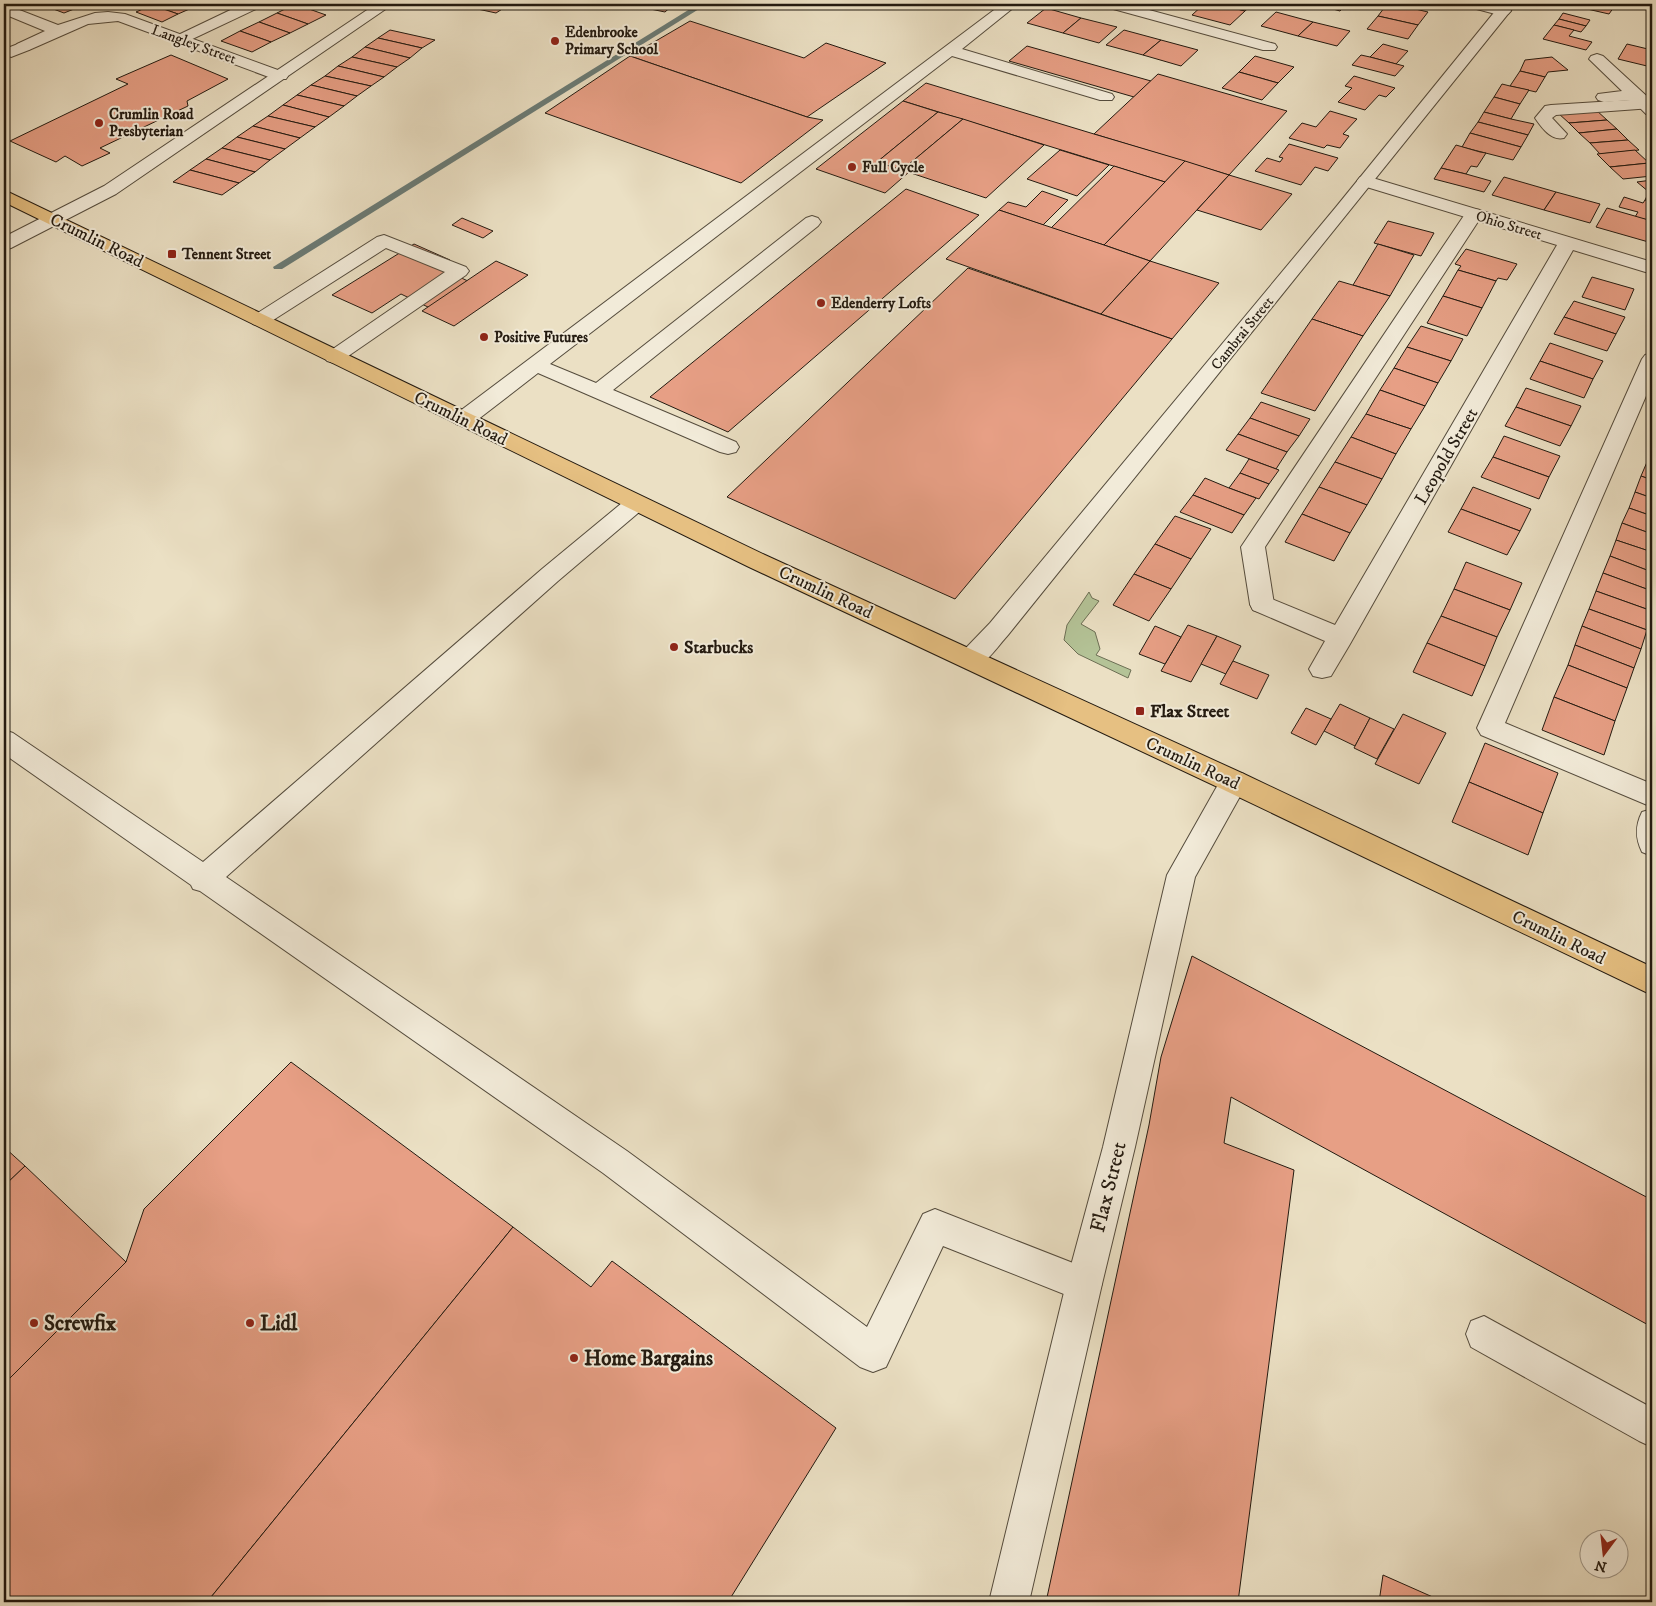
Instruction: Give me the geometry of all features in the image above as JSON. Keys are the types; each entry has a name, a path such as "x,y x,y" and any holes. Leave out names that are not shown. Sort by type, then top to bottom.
{"main road":[{"name":"Crumlin Road","path":"4,195 757,561 1234,782 1652,982"}],"street":[{"path":"181,39 256,4"},
{"path":"4,244 110,190 386,4"},
{"path":"464,419 1011,4"},
{"path":"1111,4 1156,16 1232,44 1269,47"},
{"path":"1156,16 1169,4"},
{"path":"1474,4 1506,7"},
{"name":"Cambrai Street","path":"971,659 999,629 1366,182 1506,7"},
{"path":"4,9 59,31"},
{"name":"Langley Street","path":"12,52 92,17 106,15 120,17 280,76"},
{"path":"948,50 1106,97"},
{"path":"1597,59 1644,103"},
{"path":"1604,97 1644,103"},
{"path":"1558,134 1544,118 1551,110 1644,103"},
{"name":"Ohio Street","path":"1366,182 1652,268"},
{"path":"1341,638 1262,604 1253,547 1474,214"},
{"path":"598,392 812,222"},
{"path":"260,320 384,241 458,270 334,357"},
{"name":"Leopold Street","path":"1322,669 1568,243"},
{"path":"1652,359 1490,728 1652,796"},
{"path":"536,365 728,448"},
{"path":"204,880 550,574 636,503"},
{"path":"4,740 204,880 615,1162 873,1354 935,1226 1084,1284"},
{"name":"Flax Street","path":"1009,1602 1084,1284 1119,1147 1181,876 1234,782"},
{"path":"1652,820 1650,828 1652,844"},
{"path":"1484,1334 1652,1428"}],"green space":[{"path":"1089,592 1092,598 1099,601 1081,624 1095,632 1100,649 1096,655 1131,670 1128,678 1078,654 1064,640 1067,625"}],"building":[{"path":"40,4 82,4 84,5 64,13"},
{"path":"185,4 194,7 178,14 152,5"},
{"path":"295,4 326,15 308,24 277,13"},
{"path":"510,4 496,13 459,5"},
{"path":"626,4 674,4 665,12"},
{"path":"1204,4 1218,4 1245,11 1230,25 1192,15"},
{"path":"1218,4 1253,4 1245,11"},
{"path":"1329,4 1347,4 1340,11 1326,7"},
{"path":"1387,4 1428,12 1418,25 1378,16"},
{"path":"1575,4 1602,4 1614,7 1609,14 1574,6"},
{"path":"152,5 178,14 162,22 136,12"},
{"path":"1046,8 1081,18 1063,33 1027,23"},
{"path":"1276,12 1313,22 1298,36 1261,26"},
{"path":"277,13 308,24 290,33 259,22"},
{"path":"1563,13 1590,20 1586,26 1559,19"},
{"path":"1378,16 1418,25 1408,39 1367,29"},
{"path":"1081,18 1117,27 1099,43 1063,33"},
{"path":"1559,19 1586,26 1581,32 1554,25"},
{"path":"690,21 804,58 826,43 886,63 807,117 630,56"},
{"path":"259,22 290,33 271,42 240,31"},
{"path":"1313,22 1350,31 1337,46 1298,36"},
{"path":"1554,25 1574,30 1569,36 1592,42 1586,50 1543,39"},
{"path":"390,30 435,40 422,48 378,38"},
{"path":"1124,30 1161,40 1143,55 1106,45"},
{"path":"240,31 271,42 252,52 221,41"},
{"path":"378,38 422,48 410,58 365,47"},
{"path":"1161,40 1198,50 1181,66 1143,55"},
{"path":"1383,44 1408,51 1396,64 1370,57"},
{"path":"1627,44 1652,50 1652,57 1647,66 1618,59"},
{"path":"1027,46 1151,81 1134,97 1009,61"},
{"path":"365,47 410,58 397,67 352,57"},
{"name":"Crumlin Road Presbyterian","path":"171,55 228,79 187,101 188,106 100,148 110,153 82,166 65,156 56,162 10,141 128,84 116,79"},
{"path":"1361,55 1404,66 1395,76 1352,65"},
{"path":"630,56 807,117 823,120 741,183 545,113"},
{"path":"1255,56 1294,67 1278,83 1239,72"},
{"path":"352,57 397,67 384,77 338,66"},
{"path":"1552,57 1568,70 1548,72 1545,77 1520,71 1525,60"},
{"path":"338,66 384,77 371,86 325,76"},
{"path":"1520,71 1545,77 1536,92 1510,86"},
{"path":"1239,72 1278,83 1262,100 1222,88"},
{"path":"1158,74 1287,111 1229,175 1094,134"},
{"path":"325,76 371,86 357,96 311,85"},
{"path":"1354,76 1395,88 1386,97 1379,95 1365,110 1338,102 1352,88 1345,86"},
{"path":"926,83 1185,161 1165,182 903,101"},
{"path":"1502,84 1529,90 1520,104 1494,97"},
{"path":"311,85 357,96 344,106 297,95"},
{"path":"297,95 344,106 329,117 283,105"},
{"path":"1494,97 1520,104 1511,119 1484,112"},
{"path":"903,101 938,112 877,162 909,172 885,193 816,169"},
{"path":"283,105 329,117 315,127 268,116"},
{"path":"1596,110 1607,120 1569,123 1558,113"},
{"path":"1330,111 1357,119 1343,134 1349,136 1340,148 1327,145 1324,148 1289,138 1302,123 1316,127"},
{"path":"938,112 963,119 902,170 877,162"},
{"path":"1484,112 1534,124 1528,135 1478,122"},
{"path":"268,116 315,127 300,138 253,126"},
{"path":"963,119 1044,145 986,198 902,170"},
{"path":"1607,120 1617,129 1579,133 1569,123"},
{"path":"1478,122 1528,135 1521,147 1470,133"},
{"path":"253,126 300,138 285,149 237,137"},
{"path":"1617,129 1628,140 1590,143 1579,133"},
{"path":"1470,133 1521,147 1513,160 1462,147"},
{"path":"237,137 285,149 270,160 222,148"},
{"path":"1628,140 1639,150 1600,154 1590,143"},
{"path":"1289,144 1338,158 1328,171 1315,167 1301,185 1255,171 1267,158 1280,162 1283,158 1279,157"},
{"path":"1456,145 1486,153 1477,167 1471,166 1466,174 1441,168"},
{"path":"222,148 270,160 255,172 206,159"},
{"path":"1060,150 1109,165 1077,196 1027,179"},
{"path":"1635,150 1649,163 1610,167 1597,154"},
{"path":"206,159 255,172 239,183 190,170"},
{"path":"1185,161 1229,175 1150,261 1104,245"},
{"path":"1649,163 1652,166 1652,176 1623,179 1610,167"},
{"path":"1114,166 1165,182 1104,245 1051,228"},
{"path":"1441,168 1491,181 1484,192 1434,179"},
{"path":"190,170 239,183 222,195 173,182"},
{"path":"1229,175 1292,194 1261,230 1197,210"},
{"path":"1504,177 1556,192 1544,210 1492,195"},
{"path":"1652,180 1652,202 1645,200 1649,192 1637,182"},
{"name":"Edenderry Lofts","path":"906,189 979,215 728,432 650,397"},
{"path":"1042,191 1068,200 1043,225 999,210 1008,202 1026,207"},
{"path":"1556,192 1600,204 1590,223 1544,210"},
{"path":"1624,197 1643,203 1645,200 1652,202 1652,221 1635,217 1638,212 1619,207"},
{"path":"1607,208 1652,221 1652,243 1596,227"},
{"path":"999,210 1150,261 1101,314 946,259"},
{"path":"462,218 493,231 483,238 452,225"},
{"path":"1388,221 1434,233 1421,256 1374,243"},
{"path":"414,244 450,260 438,267 470,282 430,308 401,294 372,313 332,295"},
{"path":"1378,244 1414,255 1390,296 1353,285"},
{"path":"1466,249 1517,264 1507,280 1498,278 1496,281 1458,270 1461,266 1455,264"},
{"path":"496,261 528,275 454,326 422,311"},
{"path":"1150,261 1219,283 1172,339 1101,314"},
{"path":"968,268 1172,339 955,599 727,497"},
{"path":"1458,270 1496,281 1482,308 1443,296"},
{"path":"1592,277 1634,289 1625,310 1582,297"},
{"path":"1339,281 1390,296 1363,336 1312,319"},
{"path":"1443,296 1482,308 1467,336 1427,323"},
{"path":"1574,301 1625,317 1616,334 1564,317"},
{"path":"1564,317 1616,334 1607,351 1554,334"},
{"path":"1312,319 1363,336 1315,411 1261,393"},
{"path":"1421,326 1463,339 1451,361 1407,347"},
{"path":"1550,343 1603,361 1593,379 1540,361"},
{"path":"1407,347 1451,361 1438,383 1394,368"},
{"path":"1540,361 1593,379 1584,398 1530,379"},
{"path":"1394,368 1438,383 1425,406 1380,390"},
{"path":"1526,388 1581,406 1571,426 1516,407"},
{"path":"1380,390 1425,406 1411,429 1366,414"},
{"path":"1261,402 1310,419 1299,436 1250,418"},
{"path":"1516,407 1571,426 1560,446 1505,426"},
{"path":"1366,414 1411,429 1396,454 1351,437"},
{"path":"1250,418 1299,436 1287,452 1238,434"},
{"path":"1238,434 1287,452 1276,469 1226,450"},
{"path":"1504,436 1560,456 1549,477 1493,457"},
{"path":"1351,437 1396,454 1382,479 1335,462"},
{"path":"1493,457 1549,477 1539,499 1481,477"},
{"path":"1249,459 1279,470 1269,484 1240,473"},
{"path":"1335,462 1382,479 1367,505 1319,487"},
{"path":"1647,462 1652,464 1652,480 1641,476"},
{"path":"1240,473 1269,484 1259,499 1229,488"},
{"path":"1641,476 1652,480 1652,498 1635,492"},
{"path":"1205,478 1256,498 1244,515 1193,495"},
{"path":"1319,487 1367,505 1350,533 1302,514"},
{"path":"1473,487 1531,509 1520,531 1461,509"},
{"path":"1635,492 1652,498 1652,516 1629,508"},
{"path":"1193,495 1244,515 1232,533 1180,512"},
{"path":"1629,508 1652,516 1652,534 1622,523"},
{"path":"1461,509 1520,531 1507,555 1448,532"},
{"path":"1302,514 1350,533 1334,561 1285,542"},
{"path":"1175,516 1211,529 1191,559 1155,544"},
{"path":"1622,523 1652,534 1652,552 1616,540"},
{"path":"1616,540 1652,552 1652,572 1610,556"},
{"path":"1155,544 1191,559 1171,589 1134,574"},
{"path":"1610,556 1652,572 1652,591 1603,573"},
{"path":"1466,562 1522,583 1510,610 1454,589"},
{"path":"1603,573 1652,591 1652,611 1596,591"},
{"path":"1134,574 1171,589 1149,621 1113,605"},
{"path":"1454,589 1510,610 1497,637 1441,616"},
{"path":"1596,591 1652,611 1647,630 1589,609"},
{"path":"1589,609 1647,630 1641,649 1582,626"},
{"path":"1441,616 1497,637 1485,666 1427,643"},
{"path":"1188,625 1217,636 1191,682 1161,671"},
{"path":"1155,626 1181,637 1165,664 1139,654"},
{"path":"1582,626 1641,649 1634,668 1575,645"},
{"path":"1217,636 1241,646 1226,674 1201,664"},
{"path":"1427,643 1485,666 1472,696 1413,672"},
{"path":"1575,645 1634,668 1627,688 1568,665"},
{"path":"1233,661 1269,675 1257,699 1220,684"},
{"path":"1568,665 1627,688 1615,721 1554,697"},
{"path":"1554,697 1615,721 1604,755 1542,730"},
{"path":"1340,704 1370,718 1355,746 1324,731"},
{"path":"1306,708 1331,719 1316,745 1291,733"},
{"path":"1403,714 1446,733 1419,784 1375,764"},
{"path":"1370,718 1394,729 1377,759 1354,748"},
{"path":"1485,743 1558,773 1543,813 1469,782"},
{"path":"1469,782 1543,813 1528,855 1452,822"},
{"path":"1192,956 1652,1200 1652,1327 1231,1097 1224,1143 1294,1170 1238,1602 1046,1602 1149,1125 1161,1057"},
{"name":"Lidl","path":"291,1062 513,1227 207,1602 4,1602 4,1384 126,1262 144,1209"},
{"path":"4,1147 25,1166 4,1186"},
{"name":"Screwfix","path":"25,1166 126,1262 4,1384 4,1186"},
{"name":"Home Bargains","path":"513,1227 591,1287 612,1261 836,1428 728,1602 207,1602"},
{"path":"1383,1575 1444,1602 1379,1602"}],"waterway":[{"path":"278,267 703,4"}],"place":[{"name":"Edenbrooke Primary School","path":"555,41"},
{"name":"Crumlin Road Presbyterian","path":"99,123"},
{"name":"Full Cycle","path":"852,167"},
{"name":"Tennent Street","path":"172,254"},
{"name":"Edenderry Lofts","path":"821,303"},
{"name":"Positive Futures","path":"484,337"},
{"name":"Starbucks","path":"674,647"},
{"name":"Flax Street","path":"1140,711"},
{"name":"Screwfix","path":"34,1323"},
{"name":"Lidl","path":"250,1323"},
{"name":"Home Bargains","path":"574,1358"}]}
